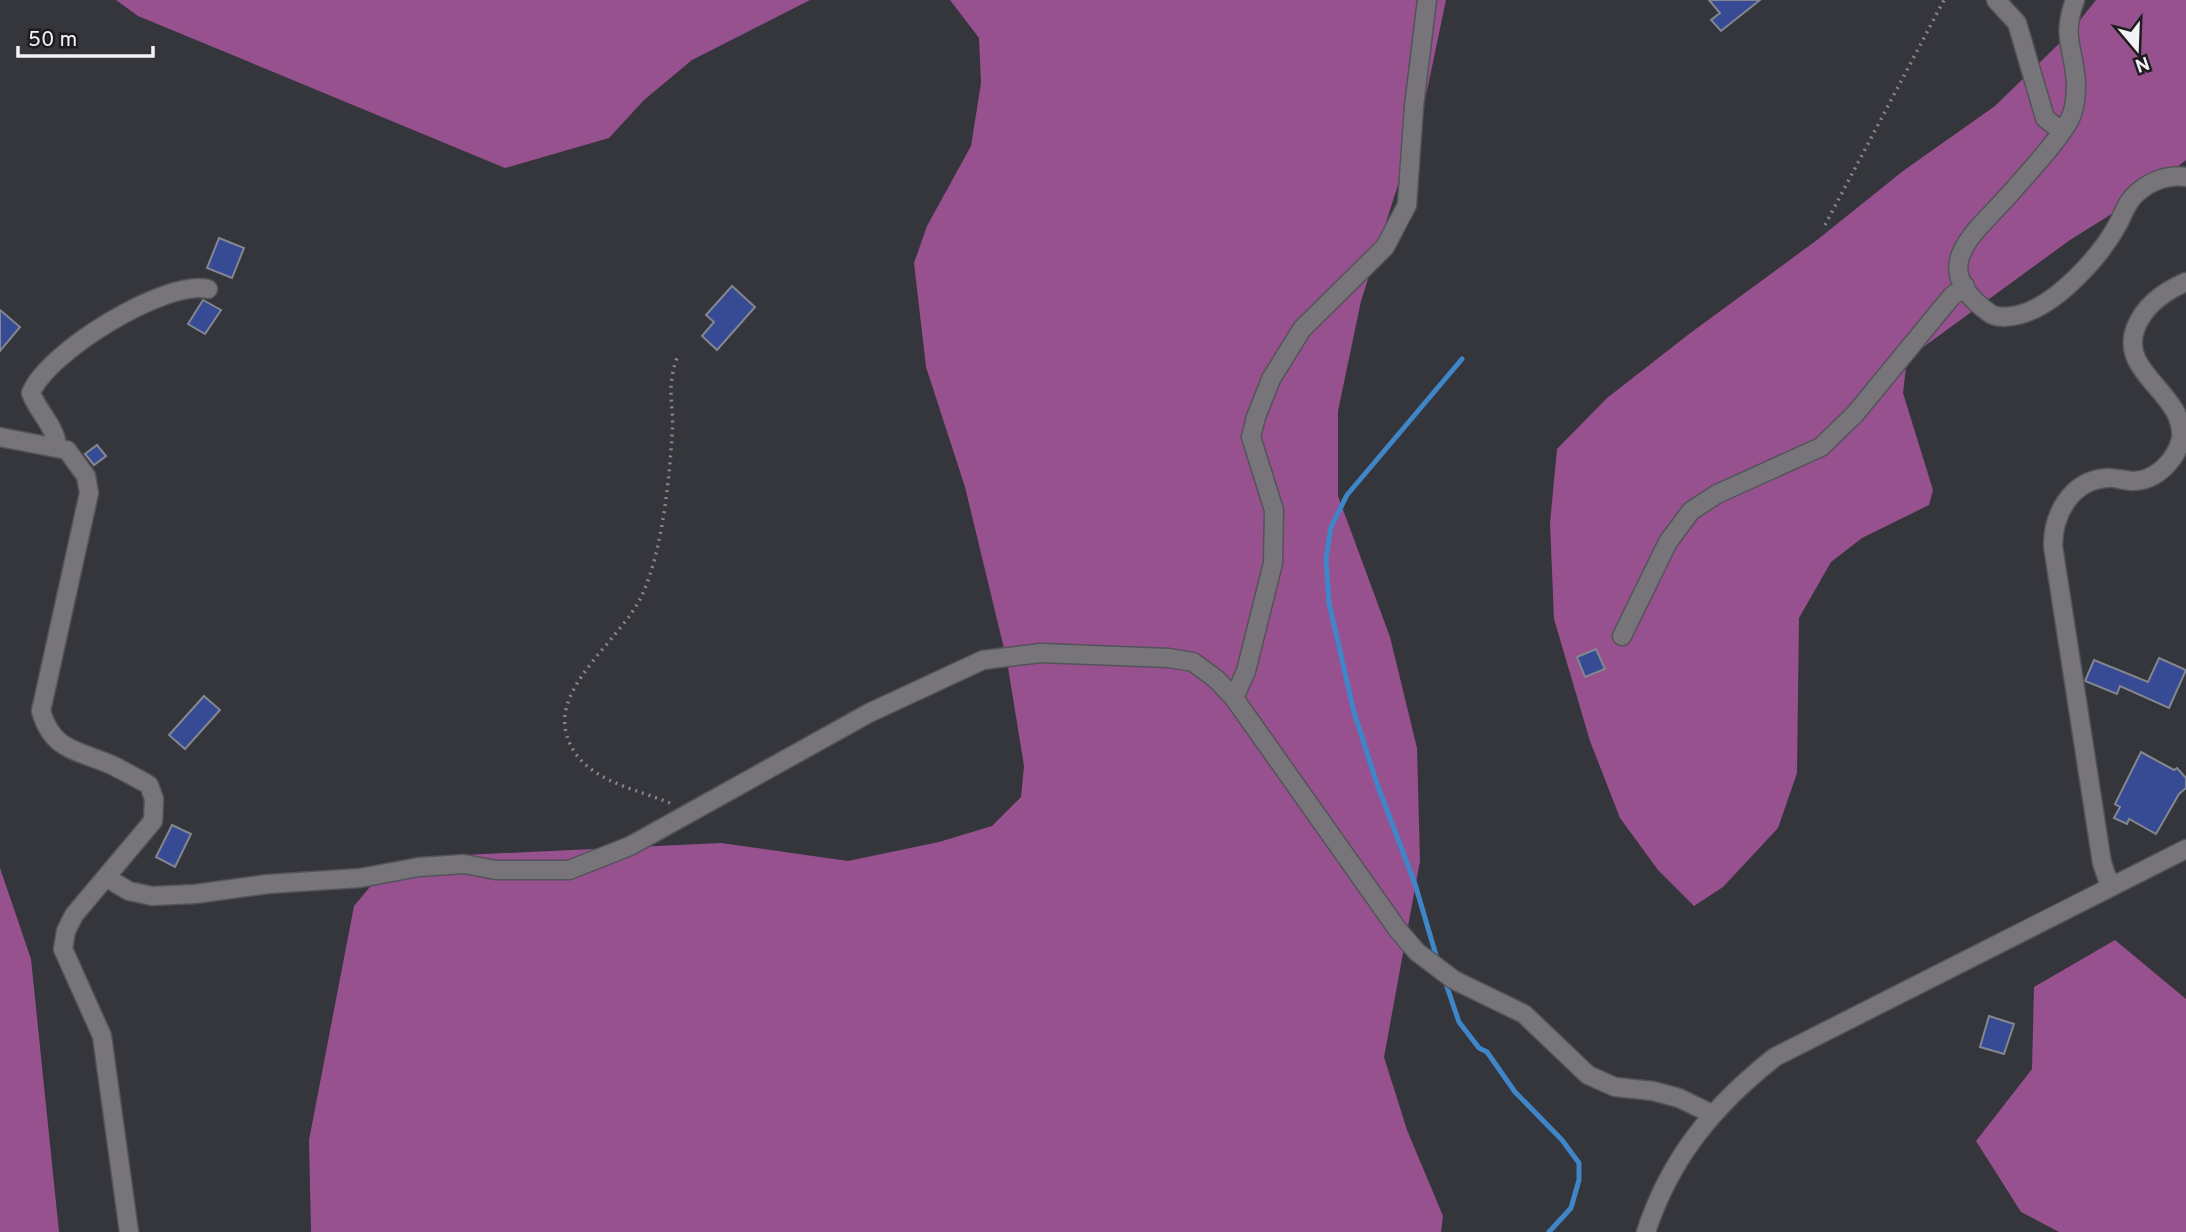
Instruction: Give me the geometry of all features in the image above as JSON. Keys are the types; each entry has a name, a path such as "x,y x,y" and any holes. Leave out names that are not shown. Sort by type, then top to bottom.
{"street":[{"path":"1234,698 1246,671 1273,563 1274,510 1251,438 1256,417 1271,379 1302,330 1385,247 1407,205 1414,106 1427,0"},
{"path":"1996,0 2017,23 2045,118 2061,131"},
{"path":"2075,0 2067,24 2076,85 2072,114 2011,193 1967,240 1958,255 1970,296 1992,316 2008,317 2038,308 2084,269 2113,231 2137,192 2164,178 2186,177"},
{"path":"2110,886 2102,863 2053,546 2053,527 2060,511 2077,489 2099,479 2131,481 2150,477 2168,464 2182,438 2182,422 2171,399 2145,372 2135,353 2134,332 2143,311 2186,282"},
{"path":"57,447 55,432 40,414 31,393 46,367 120,316 159,295 194,286 208,289"},
{"path":"1622,636 1668,542 1691,511 1717,494 1821,447 1855,414 1952,296 1965,286"},
{"path":"0,437 67,450 86,476 89,494 41,711 46,727 63,746 113,765 149,785 154,799 153,821 74,915 66,931 62,949 102,1036 129,1232"},
{"path":"107,878 129,891 152,897 268,884 360,878 419,867 464,864 496,870 569,870 630,846 869,713 983,660 1041,653 1169,658 1193,662 1216,679 1234,698 1398,930 1431,964 1482,995 1524,1014 1577,1066 1601,1082 1679,1098 1712,1114"},
{"path":"1646,1232 1671,1169 1712,1114 1741,1084 1775,1057 2186,849"}],"path":[{"path":"1825,225 1944,0"},
{"path":"677,358 668,389 673,433 653,566 643,594 611,642 576,685 566,701 563,715 573,751 595,774 691,812"}],"shaded area":[{"path":"116,0 810,0 692,60 644,100 609,138 505,168 138,16"},
{"path":"950,0 1446,0 1425,100 1361,301 1338,411 1338,496 1390,637 1417,748 1420,861 1384,1057 1407,1130 1443,1216 1441,1232 311,1232 309,1140 354,906 384,870 464,855 721,843 848,861 939,842 992,826 1021,797 1024,766 1007,661 965,487 926,367 914,263 927,226 971,146 981,83 979,38"},
{"path":"2096,0 2186,0 2186,160 2142,195 2070,240 1907,359 1903,393 1933,490 1929,505 1862,538 1831,562 1799,618 1797,773 1778,828 1723,887 1694,906 1658,870 1620,818 1590,741 1554,619 1550,523 1557,449 1607,398 1817,240 1903,171 1995,106 2068,35"},
{"path":"0,868 31,959 59,1232 0,1232"},
{"path":"2115,940 2186,999 2186,1232 2059,1232 2021,1212 1976,1141 2032,1069 2034,987"}],"building":[{"path":"1709,0 1760,0 1721,31 1711,20 1720,13"},
{"path":"219,238 244,248 232,278 207,268"},
{"path":"732,286 755,307 717,350 702,336 714,322 706,315"},
{"path":"203,300 221,310 205,334 188,324"},
{"path":"0,310 20,327 0,351"},
{"path":"97,445 106,456 94,465 85,454"},
{"path":"1596,649 1605,669 1585,677 1577,657"},
{"path":"2159,658 2186,670 2169,708 2120,686 2117,694 2085,681 2094,660 2148,682"},
{"path":"204,696 220,710 185,749 169,735"},
{"path":"2141,752 2174,770 2177,768 2186,778 2186,788 2179,794 2156,834 2129,819 2127,824 2114,818 2120,807 2115,804"},
{"path":"172,825 191,834 175,867 156,857"},
{"path":"1989,1016 2014,1024 2004,1054 1980,1047"}],"waterway":[{"path":"1438,962 1415,884 1377,784 1354,712 1329,603 1326,559 1331,527 1347,495 1462,359"},
{"path":"1445,981 1459,1022 1479,1048 1487,1052 1515,1092 1562,1140 1579,1163 1579,1180 1571,1208 1549,1232"}]}
